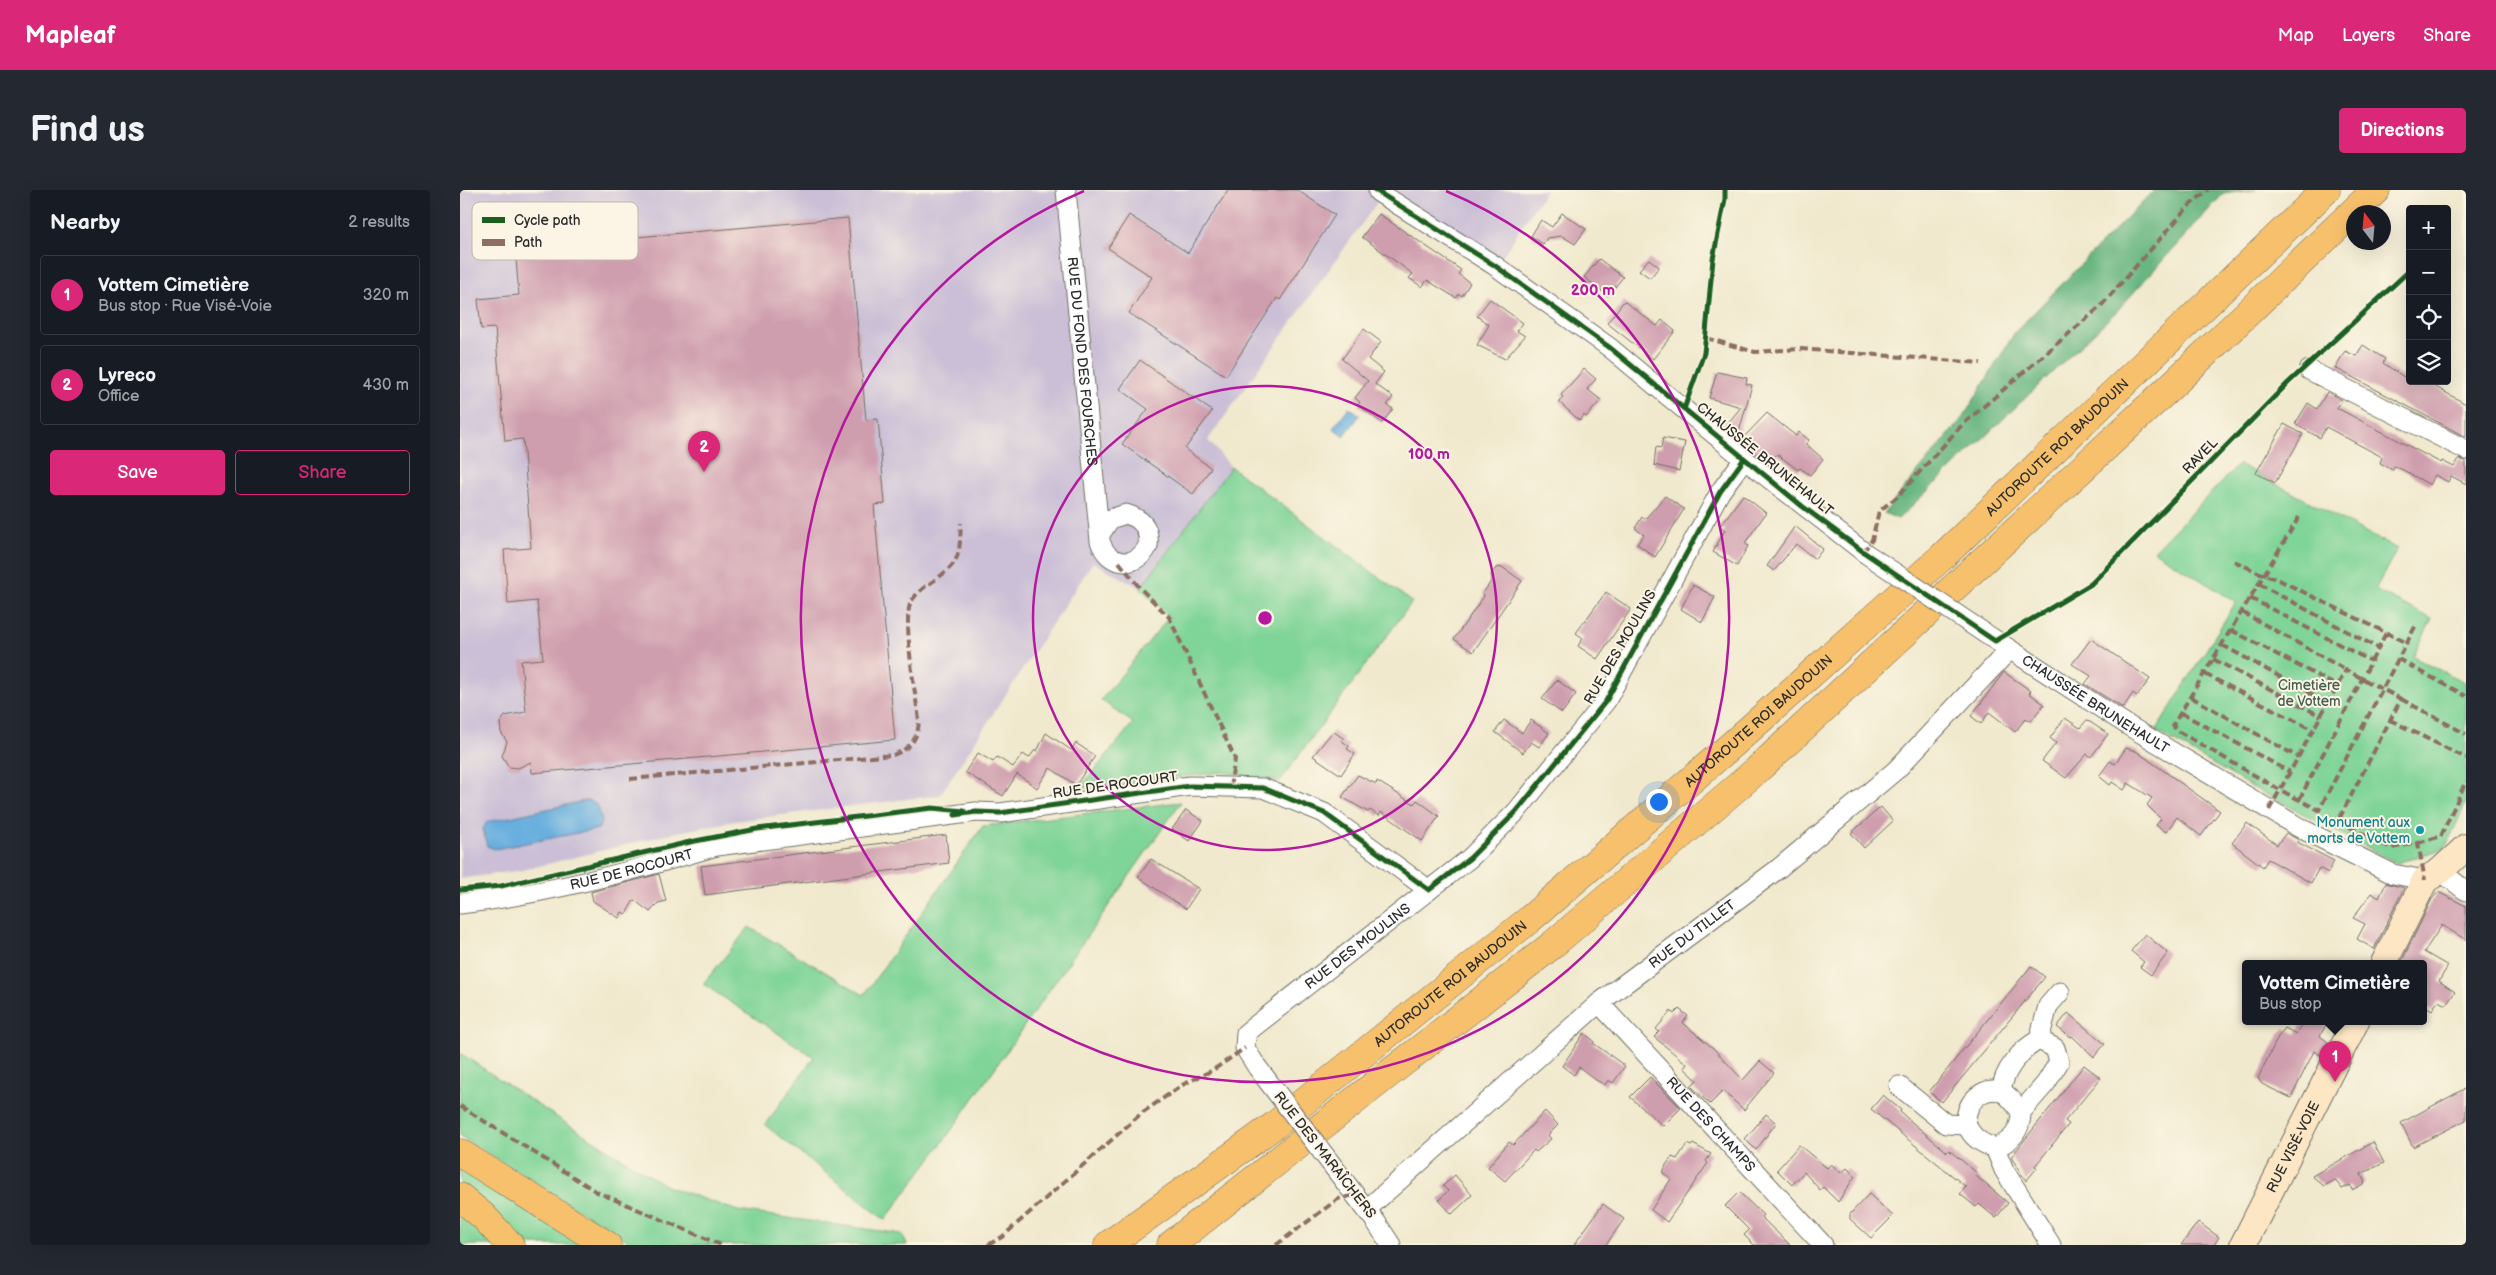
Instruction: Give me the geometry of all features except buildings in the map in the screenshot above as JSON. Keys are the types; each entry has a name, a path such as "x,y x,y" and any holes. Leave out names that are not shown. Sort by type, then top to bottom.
{"highway":[{"name":"AUTOROUTE ROI BAUDOUIN","path":"1108,1245 1290,1112 1530,920 1719,756 1943,556 2326,190"},
{"path":"1172,1245 1551,946 1757,770 2167,390 2376,190"},
{"path":"460,1153 607,1245"},
{"path":"460,1197 483,1216 510,1245"}],"street":[{"name":"RUE DU FOND DES FOURCHES","path":"1066,190 1101,533"},
{"name":"CHAUSSÉE BRUNEHAULT","path":"1378,192 1494,265 1609,347 1744,459 1865,553 2009,650 2128,726 2300,828 2393,874 2433,876 2466,891"},
{"path":"2309,370 2466,450"},
{"name":"RUE DES MOULINS","path":"1256,1067 1245,1048 1246,1034 1470,858 1516,812 1606,701 1720,492 1744,459"},
{"name":"RUE DU TILLET","path":"1367,1209 1599,1003 1778,870 1896,770 2009,650"},
{"name":"RUE DE ROCOURT","path":"460,904 528,894 683,856 716,846 976,812 1000,813 1190,786 1262,788 1324,813 1429,890"},
{"path":"2386,960 2433,876 2466,847"},
{"path":"2040,1040 2048,1006 2060,992"},
{"name":"RUE DES CHAMPS","path":"1599,1003 1823,1245"},
{"name":"RUE VISÉ-VOIE","path":"2243,1245 2354,1025"},
{"path":"2001,1092 2002,1080 2027,1046 2040,1040"},
{"path":"1995,1148 2008,1142 2018,1131 2020,1112 2046,1083 2059,1062 2055,1048 2040,1040"},
{"name":"RUE DES MARAÎCHERS","path":"1256,1067 1367,1209 1390,1245"},
{"path":"1899,1086 1946,1124 1966,1125"},
{"path":"2020,1112 2012,1100 2001,1092 1990,1091 1974,1099 1966,1113 1966,1125 1973,1138 1995,1148 2004,1170 2051,1245"}],"shaded area":[{"path":"460,190 1546,190 1499,261 1378,201 1208,440 1231,467 1140,588 1093,562 940,795 735,821 678,832 523,870 460,879"}],"green space":[{"path":"2154,190 2256,190 2223,194 2116,312 1898,519 1884,513 1964,416 2015,332"},
{"name":"Cimetière de Vottem","path":"2239,464 2397,549 2375,590 2432,619 2413,657 2466,683 2466,803 2445,848 2397,863 2252,787 2156,731 2236,602 2154,551"},
{"path":"1231,467 1412,602 1280,781 1223,772 1080,788 1133,723 1101,700 1169,617 1140,588"},
{"path":"1181,802 948,1135 885,1220 765,1125 814,1057 703,984 749,927 864,995 983,826"},
{"path":"460,1053 547,1111 666,1186 738,1211 902,1234 907,1245 635,1245 460,1136"},
{"path":"460,1161 595,1245 523,1245 460,1185"},
{"path":"460,1215 480,1230 493,1245 460,1245"}],"water":[{"path":"1349,407 1360,415 1344,436 1333,428"},
{"path":"589,800 598,806 602,822 598,829 495,849 487,846 483,829 487,822"}],"marked path":[{"path":"1863,552 1872,540 1879,511 1897,497 1962,425 2100,307 2190,205 2208,190"},
{"path":"1706,338 1755,352 1800,349 1981,363"},
{"path":"2299,517 2173,725 2176,730 2280,790 2319,810 2417,623"},
{"path":"630,779 893,755 909,746 915,738 919,720 909,640 908,624 911,602 915,596 945,572 955,561 959,548 961,523"},
{"path":"2234,561 2277,579 2407,643"},
{"path":"1119,562 1140,588 1169,617 1235,759 1230,787"},
{"path":"2259,584 2378,648"},
{"path":"2250,598 2371,661"},
{"path":"2242,612 2346,670"},
{"path":"2231,630 2337,686"},
{"path":"2299,800 2386,633"},
{"path":"2222,645 2328,703"},
{"path":"2213,659 2321,716"},
{"path":"2398,659 2466,696"},
{"path":"2269,810 2346,670 2401,699 2338,821 2391,848 2418,843 2425,880"},
{"path":"2205,674 2313,730"},
{"path":"2191,697 2298,757"},
{"path":"2401,699 2466,734"},
{"path":"2181,713 2290,772"},
{"path":"2390,720 2466,758"},
{"path":"2418,843 2441,836 2466,781"},
{"path":"988,1245 1002,1237 1143,1112 1184,1084 1213,1070 1245,1048"},
{"path":"460,1106 597,1192 721,1245"},
{"path":"1276,1245 1338,1199 1355,1195"}],"cycle path":[{"name":"RAVEL","path":"1375,190 1494,265 1609,347 1802,506 1865,553 1995,641 2091,584 2288,383 2406,274"},
{"path":"1684,409 1704,353 1713,259 1725,199 1725,190"},
{"path":"955,815 976,812 1000,813 1190,786 1263,788 1324,813 1429,890 1470,858 1516,812 1606,701 1720,492 1744,459"},
{"path":"460,890 501,886 690,842 757,829 932,808 964,811"}],"place":[{"name":"Lyreco","path":"704,472"},
{"name":"Monument aux morts de Vottem","path":"2420,830"},
{"name":"Vottem Cimetière","path":"2335,1082"}]}
